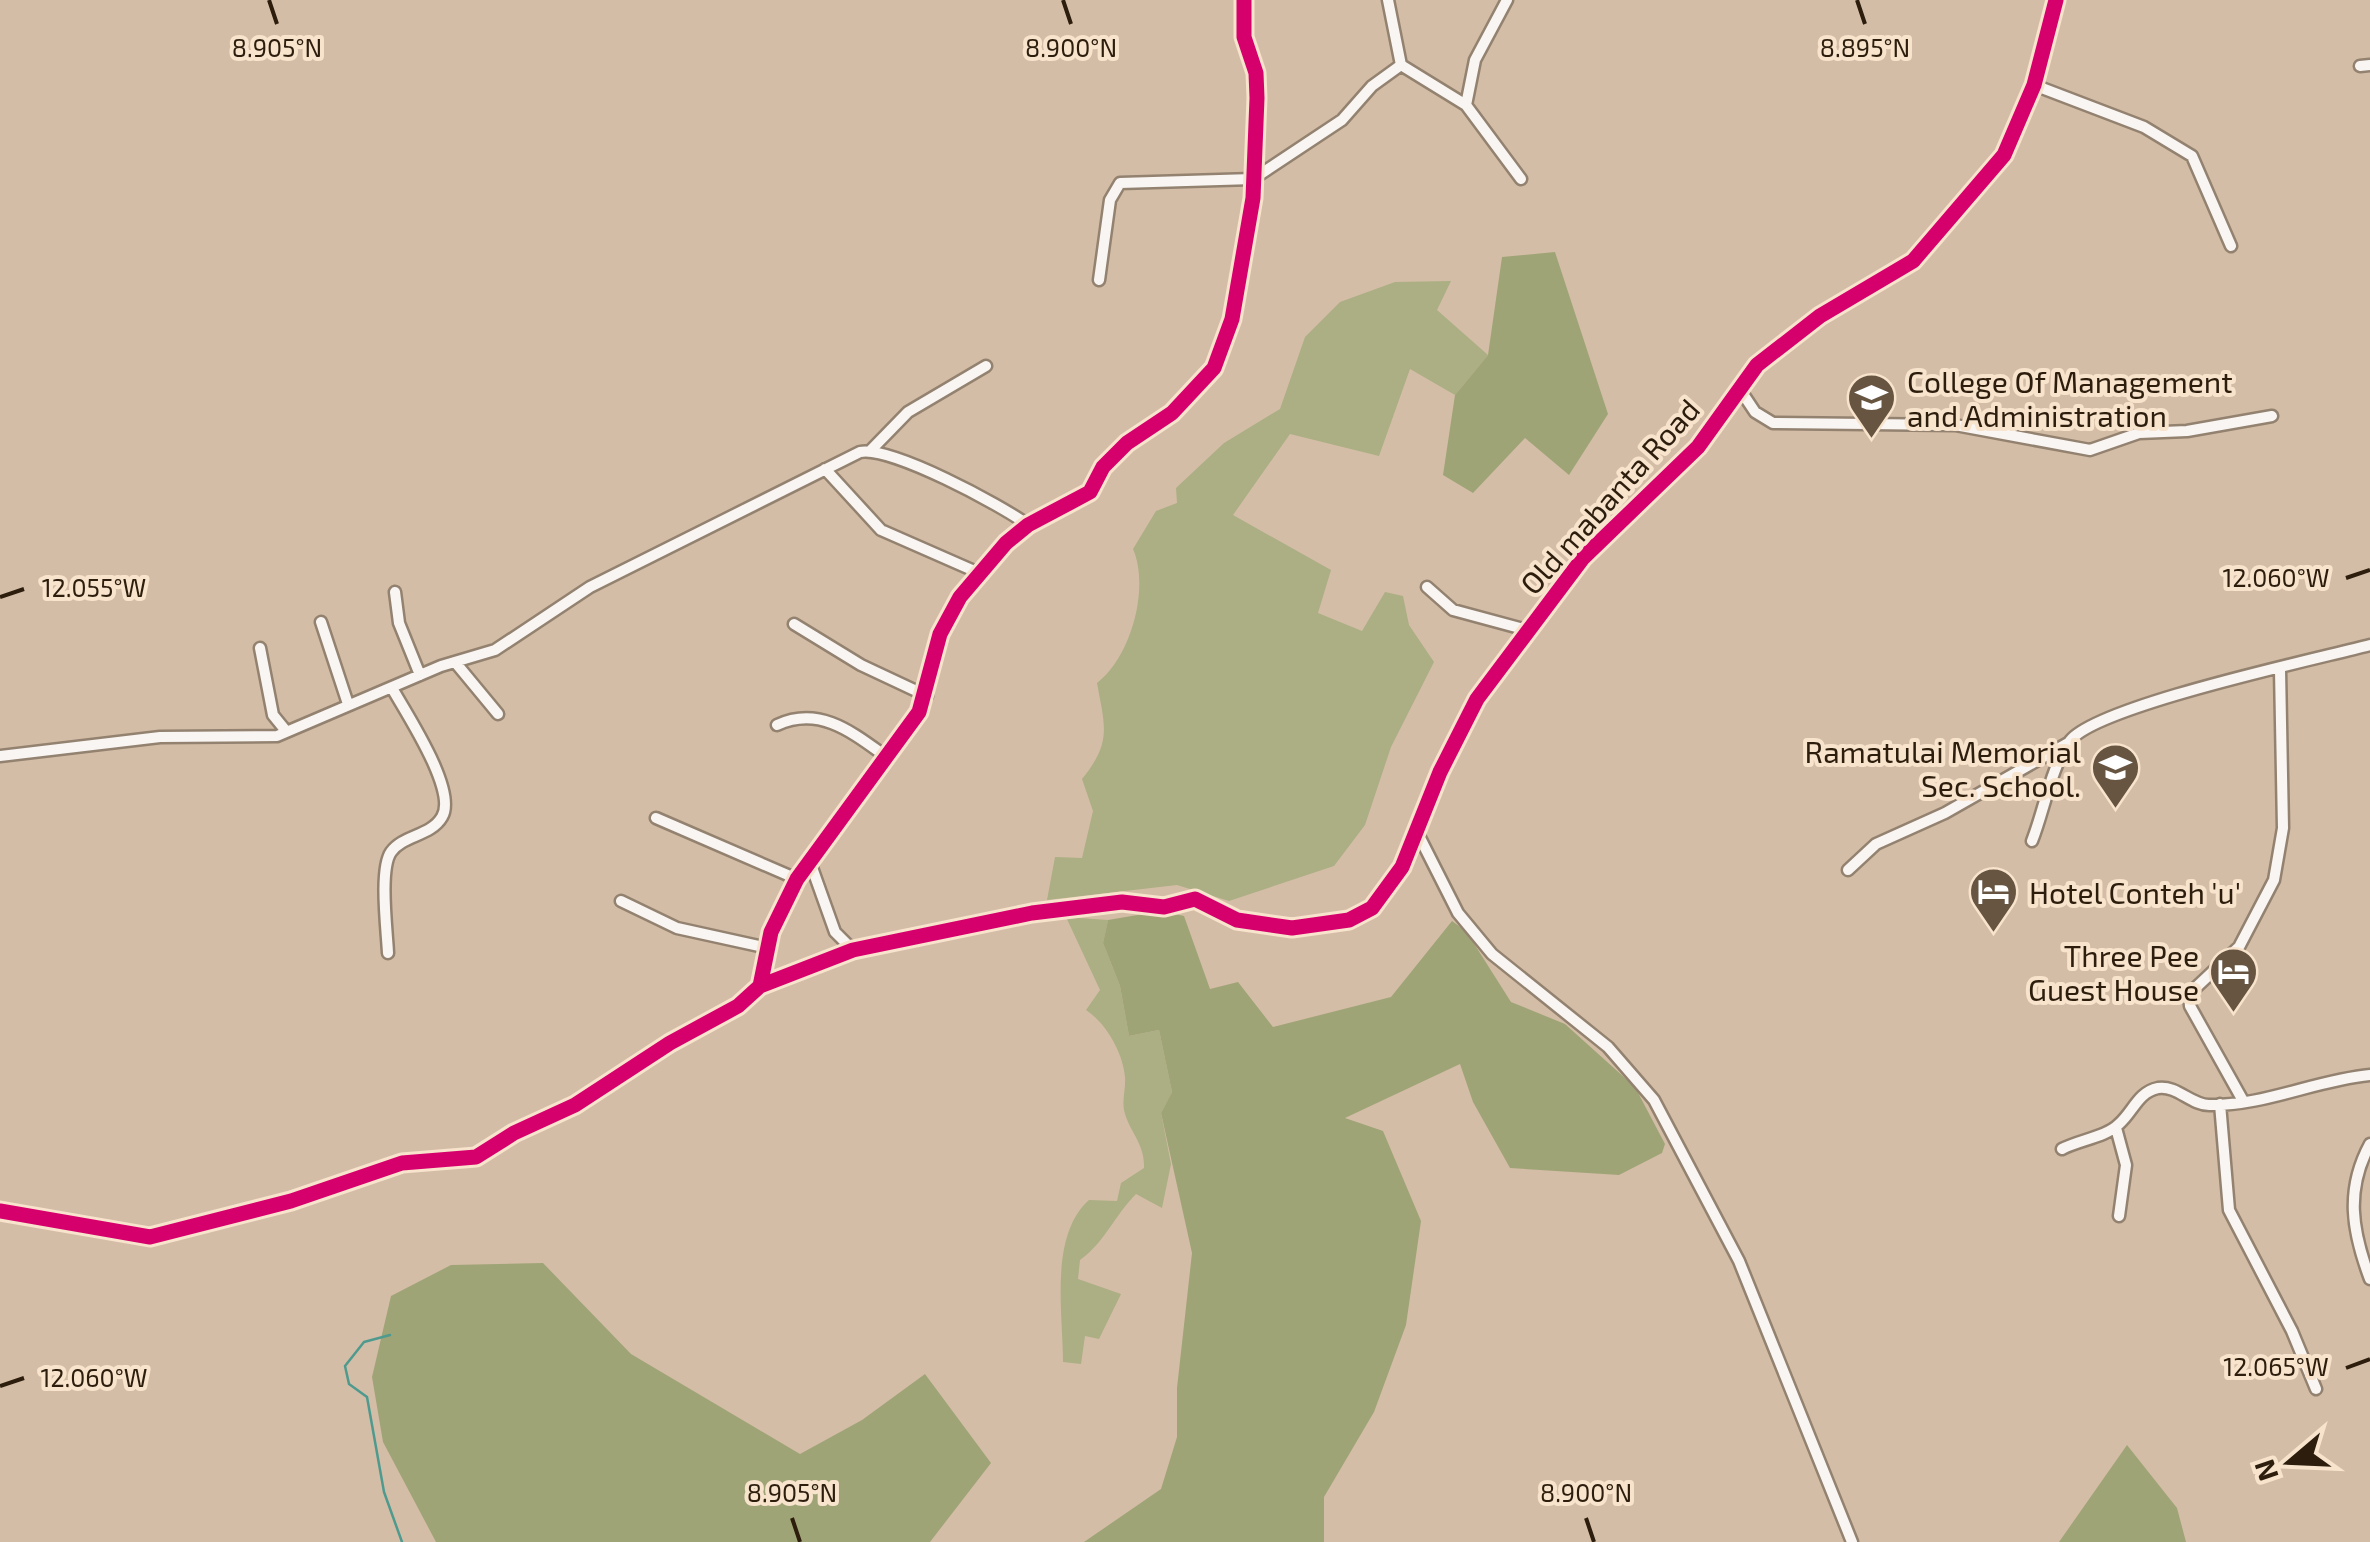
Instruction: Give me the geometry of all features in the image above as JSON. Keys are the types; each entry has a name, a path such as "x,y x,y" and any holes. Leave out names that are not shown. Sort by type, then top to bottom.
{"street":[{"path":"760,986 770,932 797,879 910,729 927,696 948,614 979,573 1028,526 1080,500 1127,442 1172,413 1214,368 1232,319 1253,179 1256,73 1244,37 1244,0"},
{"path":"1388,0 1401,65 1466,105 1521,178"},
{"path":"1466,105 1475,60 1507,0"},
{"name":"Old mabanta Road","path":"0,1211 150,1237 291,1201 402,1163 476,1156 514,1132 575,1106 670,1043 738,1006 760,986 852,950 982,921 1122,902 1164,906 1195,899 1237,920 1317,928 1349,920 1372,908 1395,880 1457,735 1527,630 1583,558 1698,447 1757,365 1820,316 1913,261 2004,155 2034,85 2056,0"},
{"path":"1099,280 1110,200 1120,184 1253,179 1342,120 1372,86 1401,65"},
{"path":"2034,85 2144,127 2192,156 2231,246"},
{"path":"0,756 160,736 278,736 420,675 509,643 590,587 825,469 871,450 908,412 986,366"},
{"path":"1739,388 1756,412 1774,424 1993,428 2071,449 2100,449 2139,433 2186,431 2272,416"},
{"path":"871,450 1002,506 1028,526"},
{"path":"825,469 881,530 979,573"},
{"path":"1427,587 1454,610 1527,630"},
{"path":"395,592 399,623 420,675"},
{"path":"321,622 348,704"},
{"path":"794,624 861,665 927,696"},
{"path":"1848,870 1876,844 1945,813 2069,742 2084,729 2132,710 2370,645"},
{"path":"260,648 273,715 286,731"},
{"path":"455,662 498,714"},
{"path":"2242,1099 2204,1034 2189,994 2239,947 2274,880 2283,828 2280,670"},
{"path":"388,953 386,867 390,852 442,818 447,803 427,752 392,688"},
{"path":"776,725 798,715 816,719 846,729 888,758"},
{"path":"2032,842 2069,742"},
{"path":"656,818 797,879"},
{"path":"1416,830 1458,913 1492,954 1608,1047 1654,1100 1739,1261 1852,1542"},
{"path":"810,862 835,932 852,950"},
{"path":"621,901 677,928 768,948"},
{"path":"2062,1149 2116,1128 2137,1101 2154,1089 2175,1091 2196,1103 2220,1104 2284,1095 2331,1080 2370,1075"},
{"path":"2220,1104 2229,1210 2292,1331 2316,1389"},
{"path":"2116,1128 2126,1165 2119,1216"},
{"path":"2370,1144 2354,1180 2351,1216 2370,1278"}],"green space":[{"path":"1555,252 1608,414 1569,475 1525,438 1473,493 1443,475 1455,395 1488,355 1502,257"},
{"path":"1451,281 1437,310 1488,355 1455,395 1410,369 1379,456 1290,434 1233,515 1331,570 1318,613 1362,631 1385,592 1403,596 1409,625 1434,662 1391,747 1365,825 1334,866 1229,901 1177,885 1047,900 1055,857 1082,858 1093,811 1082,779 1098,755 1104,734 1097,683 1119,657 1128,639 1138,602 1138,565 1133,549 1156,511 1177,503 1176,488 1224,443 1280,409 1305,337 1340,302 1395,282"},
{"path":"1161,911 1184,916 1210,989 1238,982 1273,1027 1391,997 1452,921 1466,931 1511,1002 1565,1024 1635,1087 1665,1144 1662,1153 1619,1175 1510,1168 1473,1102 1460,1064 1345,1118 1383,1131 1421,1221 1406,1325 1374,1412 1324,1497 1324,1542 1084,1542 1161,1489 1177,1437 1177,1388 1192,1253 1161,1113 1172,1092 1159,1030 1129,1036 1120,986 1103,943 1108,920"},
{"path":"1066,917 1108,920 1103,943 1120,986 1129,1036 1159,1030 1172,1092 1161,1113 1171,1164 1162,1208 1136,1194 1080,1260 1078,1279 1121,1294 1099,1339 1085,1336 1081,1364 1063,1362 1061,1276 1068,1234 1076,1215 1089,1200 1117,1201 1121,1183 1144,1168 1142,1151 1124,1110 1121,1058 1107,1031 1086,1010 1100,990"},
{"path":"543,1263 631,1354 800,1454 862,1420 925,1374 991,1463 930,1542 436,1542 383,1442 372,1377 391,1296 451,1265"},
{"path":"2127,1445 2177,1508 2186,1542 2059,1542"}],"waterway":[{"path":"390,1335 364,1342 345,1366 349,1384 367,1397 384,1492 402,1542"}],"cycle path":[{"path":"760,986 771,932 797,879 919,712 940,634 960,597 1006,543 1028,525 1090,492 1103,467 1127,443 1172,413 1214,368 1232,319 1253,198 1256,73 1244,37 1244,0"},
{"path":"0,1211 150,1237 291,1201 402,1163 476,1157 514,1133 575,1105 670,1043 738,1006 760,986 853,950 1032,913 1122,902 1164,907 1195,899 1237,920 1292,928 1349,920 1372,908 1402,867 1440,772 1477,699 1583,558 1698,447 1757,365 1820,316 1913,261 2004,155 2034,85 2056,0"}],"place":[{"name":"College Of Management and Administration","path":"1872,440"},
{"name":"Ramatulai Memorial Sec. School.","path":"2116,810"},
{"name":"Hotel Conteh 'u'","path":"1994,934"},
{"name":"Three Pee Guest House","path":"2234,1014"}]}
